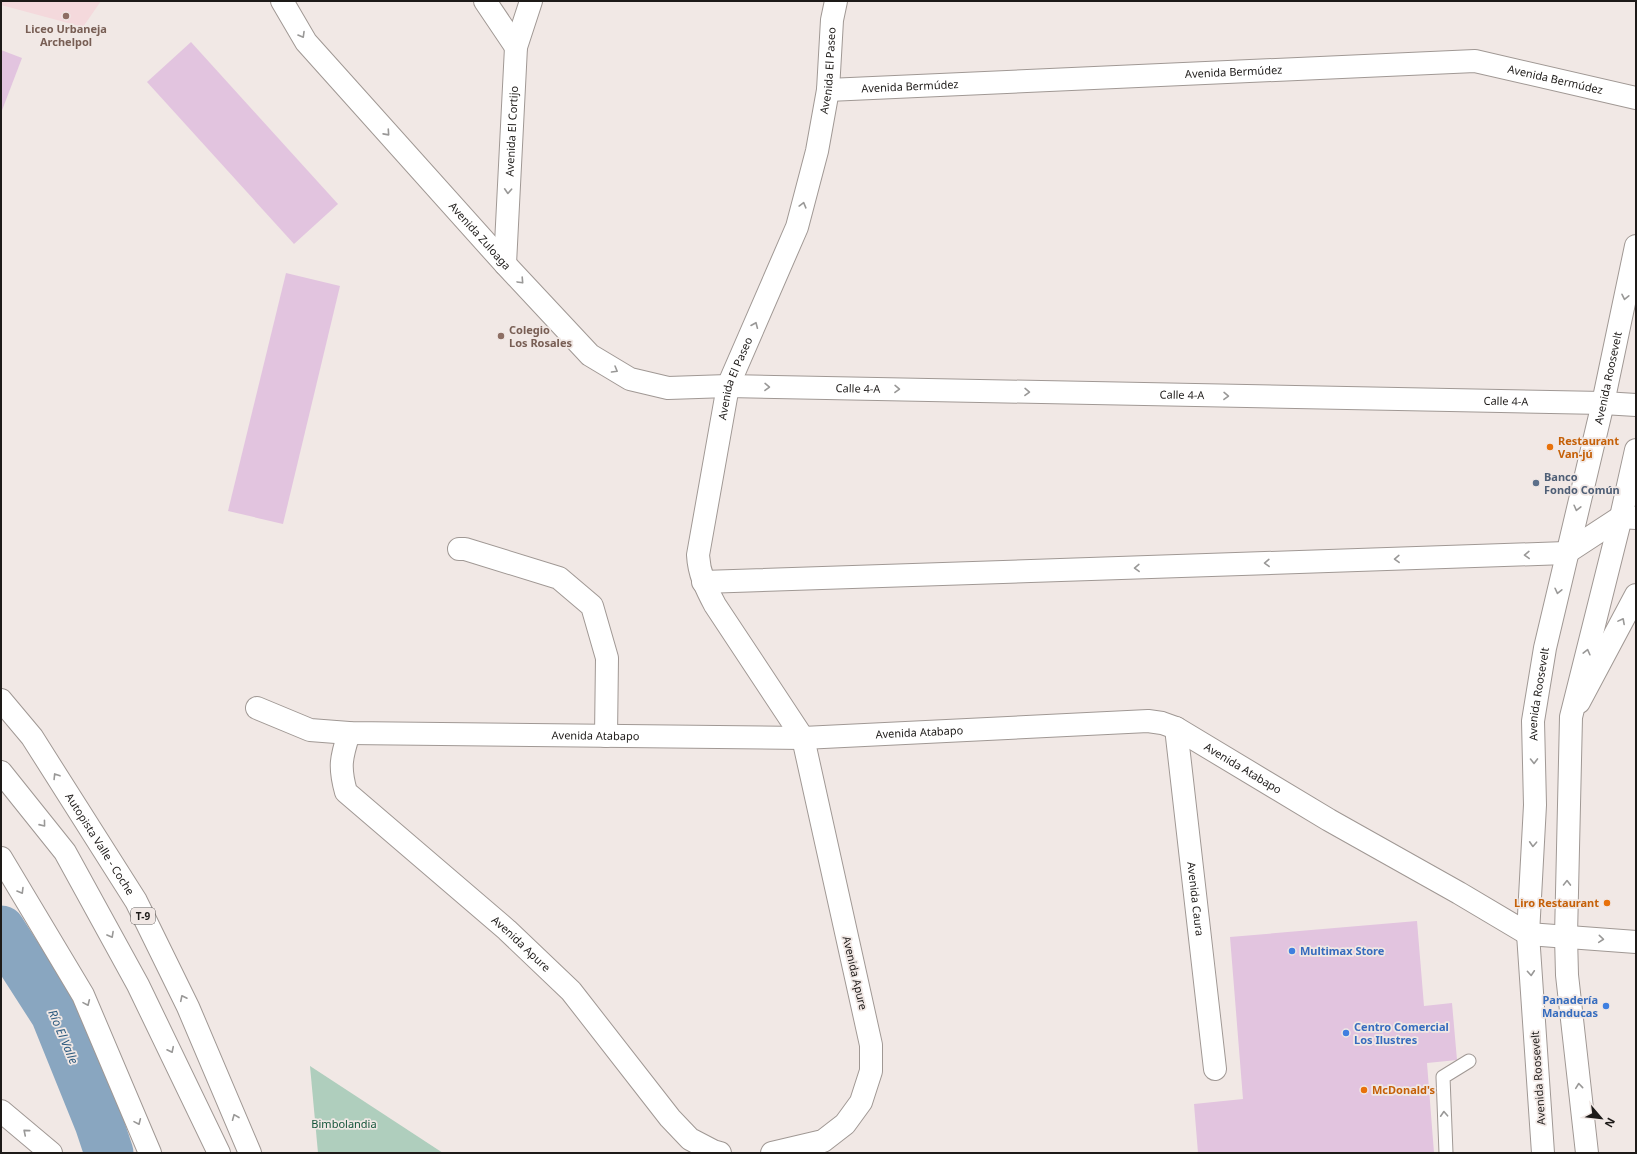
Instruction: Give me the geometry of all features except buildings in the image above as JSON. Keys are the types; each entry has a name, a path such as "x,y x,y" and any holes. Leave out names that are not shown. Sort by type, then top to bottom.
{"main road":[{"name":"Avenida Zuloaga","path":"282,1 306,42 505,264 590,355 630,379 668,388 728,386"},
{"path":"485,1 516,47"},
{"name":"Avenida El Cortijo","path":"505,264 516,47 531,1"},
{"name":"Avenida El Paseo","path":"803,738 715,604 698,569 698,555 728,386 797,227 817,151 828,90 832,20 836,1"},
{"name":"Avenida Bermúdez","path":"828,90 1476,61 1636,98"},
{"name":"Avenida Roosevelt","path":"1543,1153 1528,934 1535,805 1534,722 1545,648 1566,553 1603,402 1636,246"},
{"name":"Calle 4-A","path":"728,386 1603,402 1636,405"},
{"path":"1587,1153 1567,975 1566,936 1571,717 1629,517 1636,450"},
{"path":"703,582 1566,553 1629,517"},
{"path":"459,549 466,549 559,578 592,606 607,658 606,736"},
{"path":"1571,717 1636,595"},
{"name":"Autopista Valle - Coche","path":"1,700 32,737 136,901 188,1007 250,1153"},
{"name":"Avenida Atabapo","path":"258,708 310,730 349,733 803,738 1148,721 1162,723 1176,728 1329,820 1452,889 1528,934"},
{"name":"Avenida Caura","path":"1176,728 1215,1069"},
{"name":"Avenida Apure","path":"349,733 342,755 341,773 346,792 506,930 571,991 670,1118 690,1139 720,1153"},
{"name":"Avenida Apure","path":"772,1153 823,1141 844,1124 861,1102 871,1071 871,1045 803,738"},
{"path":"1,772 65,852 138,985 219,1153"},
{"path":"1,858 83,995 150,1153"},
{"path":"1528,934 1636,942"},
{"path":"1,1111 51,1153"}],"lane":[{"path":"1446,1153 1442,1076 1469,1061"}],"shaded area":[{"name":"Liceo Urbaneja Archelpol","path":"1,1 101,1 83,27 1,5"}],"green space":[{"name":"Bimbolandia","path":"310,1066 443,1153 318,1153"}],"waterway":[{"name":"Río El Valle","path":"1,930 55,1014 99,1123 109,1153"}],"place":[{"name":"Liceo Urbaneja Archelpol","path":"66,16"},
{"name":"Colegio Los Rosales","path":"501,336"},
{"name":"Restaurant Van-jú","path":"1550,447"},
{"name":"Banco Fondo Común","path":"1536,483"},
{"name":"Liro Restaurant","path":"1607,903"},
{"name":"Multimax Store","path":"1292,951"},
{"name":"Panadería Manducas","path":"1606,1006"},
{"name":"Centro Comercial Los Ilustres","path":"1346,1033"},
{"name":"McDonald's","path":"1364,1090"}]}
